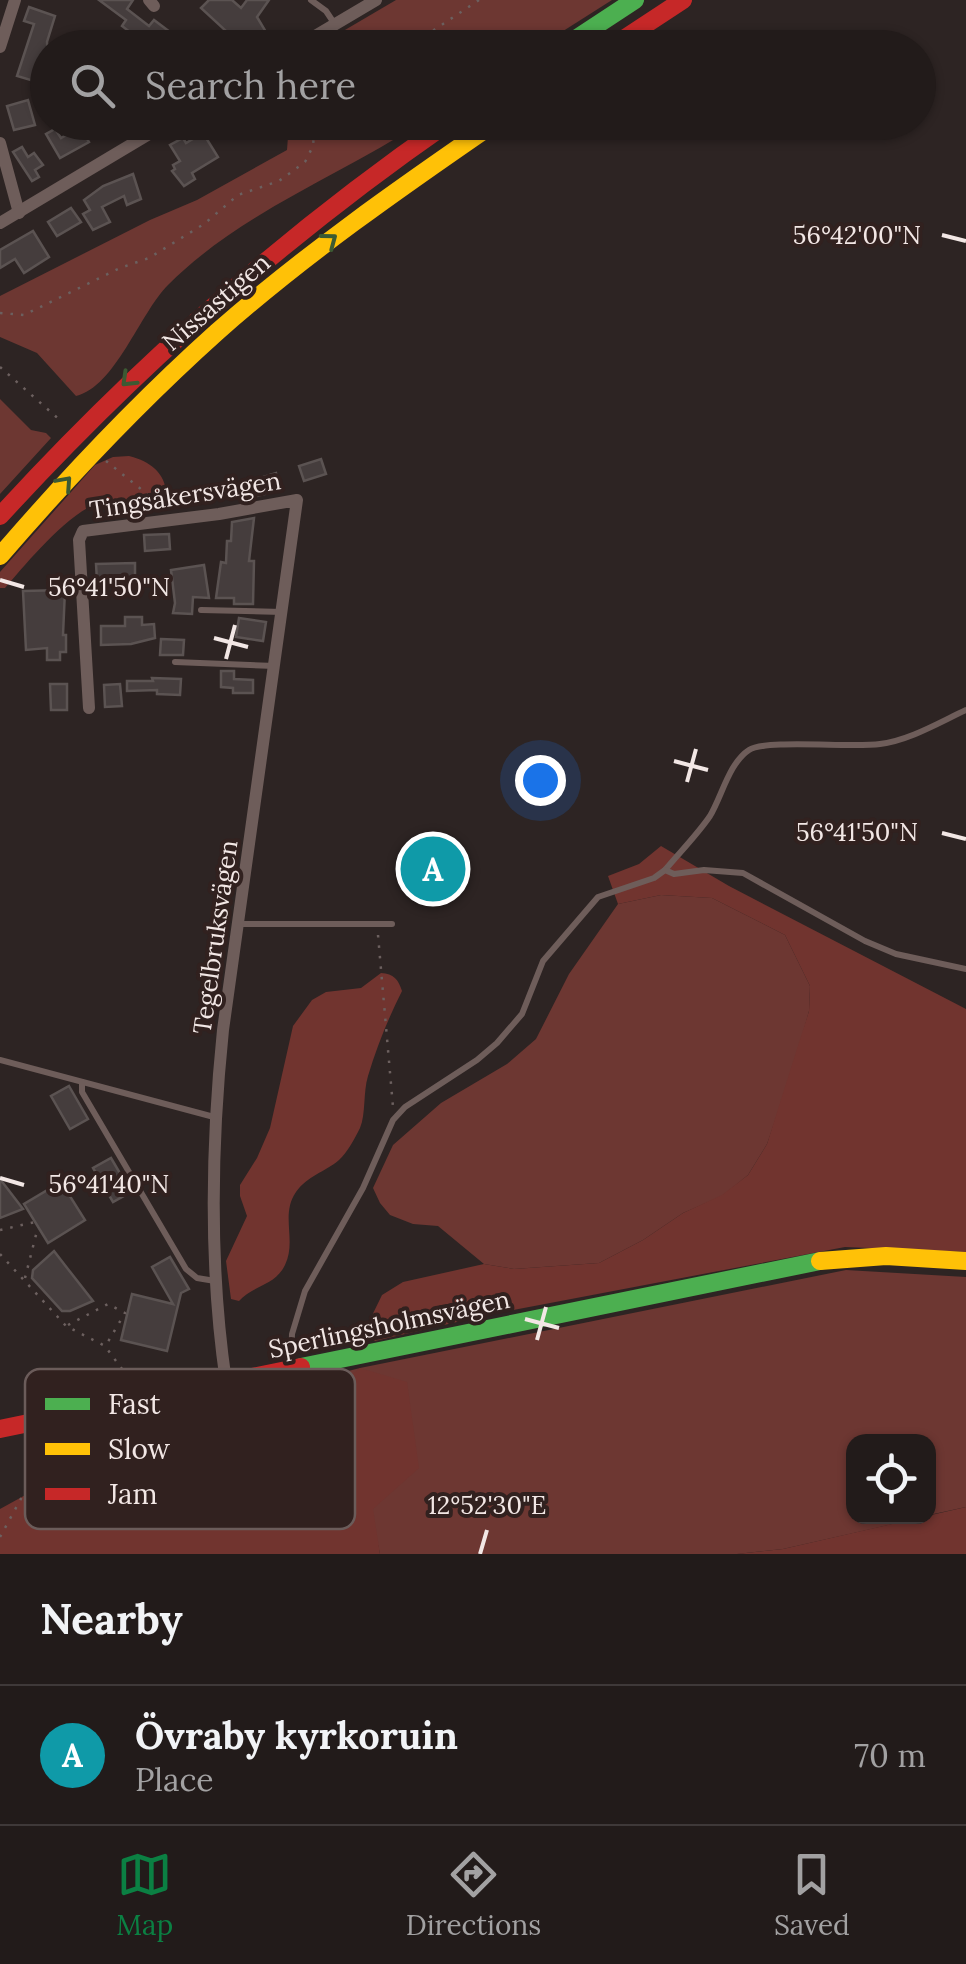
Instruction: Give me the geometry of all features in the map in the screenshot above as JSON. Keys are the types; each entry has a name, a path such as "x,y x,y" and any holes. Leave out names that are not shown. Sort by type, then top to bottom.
{"main road":[{"path":"589,30 635,0"},
{"path":"637,30 683,0"},
{"name":"Nissastigen","path":"0,516 49,460 164,344 268,254 422,140"},
{"name":"Nissastigen","path":"0,556 72,474 183,362 284,274 469,140"},
{"name":"Sperlingsholmsvägen","path":"297,1369 819,1261 886,1256 966,1262"},
{"name":"Sperlingsholmsvägen","path":"0,1429 25,1424"}],"street":[{"path":"0,47 15,0"},
{"path":"324,30 376,0"},
{"path":"0,223 128,140"},
{"path":"0,143 18,212"},
{"name":"Tingsåkersvägen","path":"89,708 80,535 83,531 297,500"},
{"name":"Tegelbruksvägen","path":"224,1369 214,1281 214,1117 297,500"}],"lane":[{"path":"311,0 326,11 334,24"},
{"path":"200,610 283,612"},
{"path":"176,662 276,666"},
{"path":"292,1369 292,1334 305,1291 363,1188 394,1118 497,1043 522,1014 544,961 598,897 654,878 665,870 709,817 736,763 749,750 768,743 813,746 903,740 966,710"},
{"path":"665,870 674,874 704,870 743,873 865,941 896,954 966,969"},
{"path":"240,924 392,924"},
{"path":"0,1060 214,1117"},
{"path":"82,1082 82,1092 186,1269 197,1278 214,1281"}],"path":[{"path":"434,30 480,0"},
{"path":"0,313 24,315 120,268 150,258 204,224 238,195 279,181 305,162 314,140"},
{"path":"0,367 66,426"},
{"path":"104,458 168,511 171,519"},
{"path":"377,924 394,1118"},
{"path":"0,1230 36,1224 24,1279"},
{"path":"0,1254 66,1326 105,1346 122,1369"},
{"path":"24,1279 32,1276"},
{"path":"66,1326 108,1304 125,1313 105,1346"},
{"path":"60,1320 61,1310"},
{"path":"0,1537 25,1491"}],"shaded area":[{"path":"396,0 612,0 565,30 345,30"},
{"path":"288,140 394,140 258,216 196,260 158,297 115,364 90,390 76,396 37,353 0,337 0,296 197,200 287,150"},
{"path":"0,399 31,430 51,438 0,494"},
{"path":"129,456 150,465 164,481 166,496 158,508 113,500 99,502 54,534 5,588 0,588 0,572 95,465 113,457"},
{"path":"661,846 729,886 966,1009 966,1252 845,1247 487,1315 375,1341 364,1332 382,1295 403,1282 484,1264 514,1269 599,1263 683,1213 722,1195 748,1175 767,1144 809,1011 810,986 785,935 712,898 661,895 618,904 608,876 639,864"},
{"path":"661,895 712,898 785,935 810,986 809,1011 794,1065 767,1144 748,1175 722,1196 683,1213 599,1263 514,1269 484,1264 438,1226 413,1224 390,1215 373,1188 393,1145 441,1103 507,1064 536,1039 569,974 618,904"},
{"path":"381,973 395,978 402,991 368,1076 360,1128 342,1157 305,1182 291,1201 290,1246 281,1272 239,1301 231,1299 226,1261 247,1216 240,1185 270,1128 293,1026 312,1000 326,992 361,988"},
{"path":"846,1270 966,1277 966,1507 936,1513 936,1434 846,1434 846,1524 893,1524 783,1549 737,1554 380,1554 355,1438 355,1369"},
{"path":"360,1368 407,1382 419,1468 373,1509 380,1554 0,1554 0,1509 25,1495 25,1529 355,1529 355,1372"},
{"path":"966,1507 966,1554 737,1554 783,1549 892,1524 936,1524 936,1514"}],"building":[{"path":"99,0 133,0 127,9 149,26 154,20 167,30 127,30 122,26 126,20"},
{"path":"209,0 232,0 241,8 247,0 269,0 257,17 265,30 225,30 201,8"},
{"path":"29,7 55,16 51,30 32,30 34,24 24,21"},
{"path":"30,36 30,80 17,76"},
{"path":"28,100 30,126 14,130 7,106"},
{"path":"50,140 89,142 60,158"},
{"path":"179,140 207,140 218,157 192,173 195,179 184,186 172,171 180,161 170,145"},
{"path":"22,147 28,157 34,153 43,165 35,170 39,177 32,181 13,152"},
{"path":"133,174 141,199 127,205 124,196 102,207 110,222 93,230 83,214 90,210 84,200 103,186"},
{"path":"71,208 81,222 57,236 48,222"},
{"path":"33,231 49,257 24,273 15,259 0,268 0,250"},
{"path":"321,459 326,474 304,481 299,466"},
{"path":"276,473 280,490 257,496 253,480"},
{"path":"254,518 249,561 254,561 253,604 234,604 234,598 216,598 232,522"},
{"path":"169,534 170,549 145,551 144,535"},
{"path":"135,563 135,580 97,581 96,564"},
{"path":"204,565 209,598 193,597 192,614 173,613 171,570"},
{"path":"65,590 66,652 60,652 60,660 47,660 47,648 26,650 23,591"},
{"path":"125,617 142,617 142,625 154,624 155,638 101,645 101,626 125,626"},
{"path":"239,618 266,622 263,641 236,637"},
{"path":"161,639 184,640 183,655 160,655"},
{"path":"221,671 234,671 234,679 253,680 253,693 233,693 233,688 221,687"},
{"path":"152,678 181,679 180,695 157,694 157,690 127,691 127,681 153,681"},
{"path":"50,684 67,684 67,710 51,710"},
{"path":"120,684 122,706 105,707 104,685"},
{"path":"69,1086 88,1119 70,1129 51,1096"},
{"path":"111,1158 131,1192 113,1202 93,1168"},
{"path":"0,1179 23,1209 0,1218"},
{"path":"61,1182 85,1220 48,1243 24,1204"},
{"path":"54,1251 93,1301 62,1311 32,1278 33,1270"},
{"path":"170,1257 189,1289 181,1293 167,1351 121,1340 132,1294 173,1304 152,1267"}],"traffic: fast":[{"path":"589,30 635,0"},
{"path":"301,1367 820,1261"}],"traffic: slow":[{"path":"0,556 105,441 217,332 318,249 470,140"},
{"path":"820,1261 886,1256 966,1261"}],"traffic: jam":[{"path":"637,30 683,0"},
{"path":"0,516 104,408 213,306 328,211 424,140"},
{"path":"291,1369 301,1367"},
{"path":"0,1429 25,1424"}],"place":[{"name":"Övraby kyrkoruin","path":"433,869"}]}
